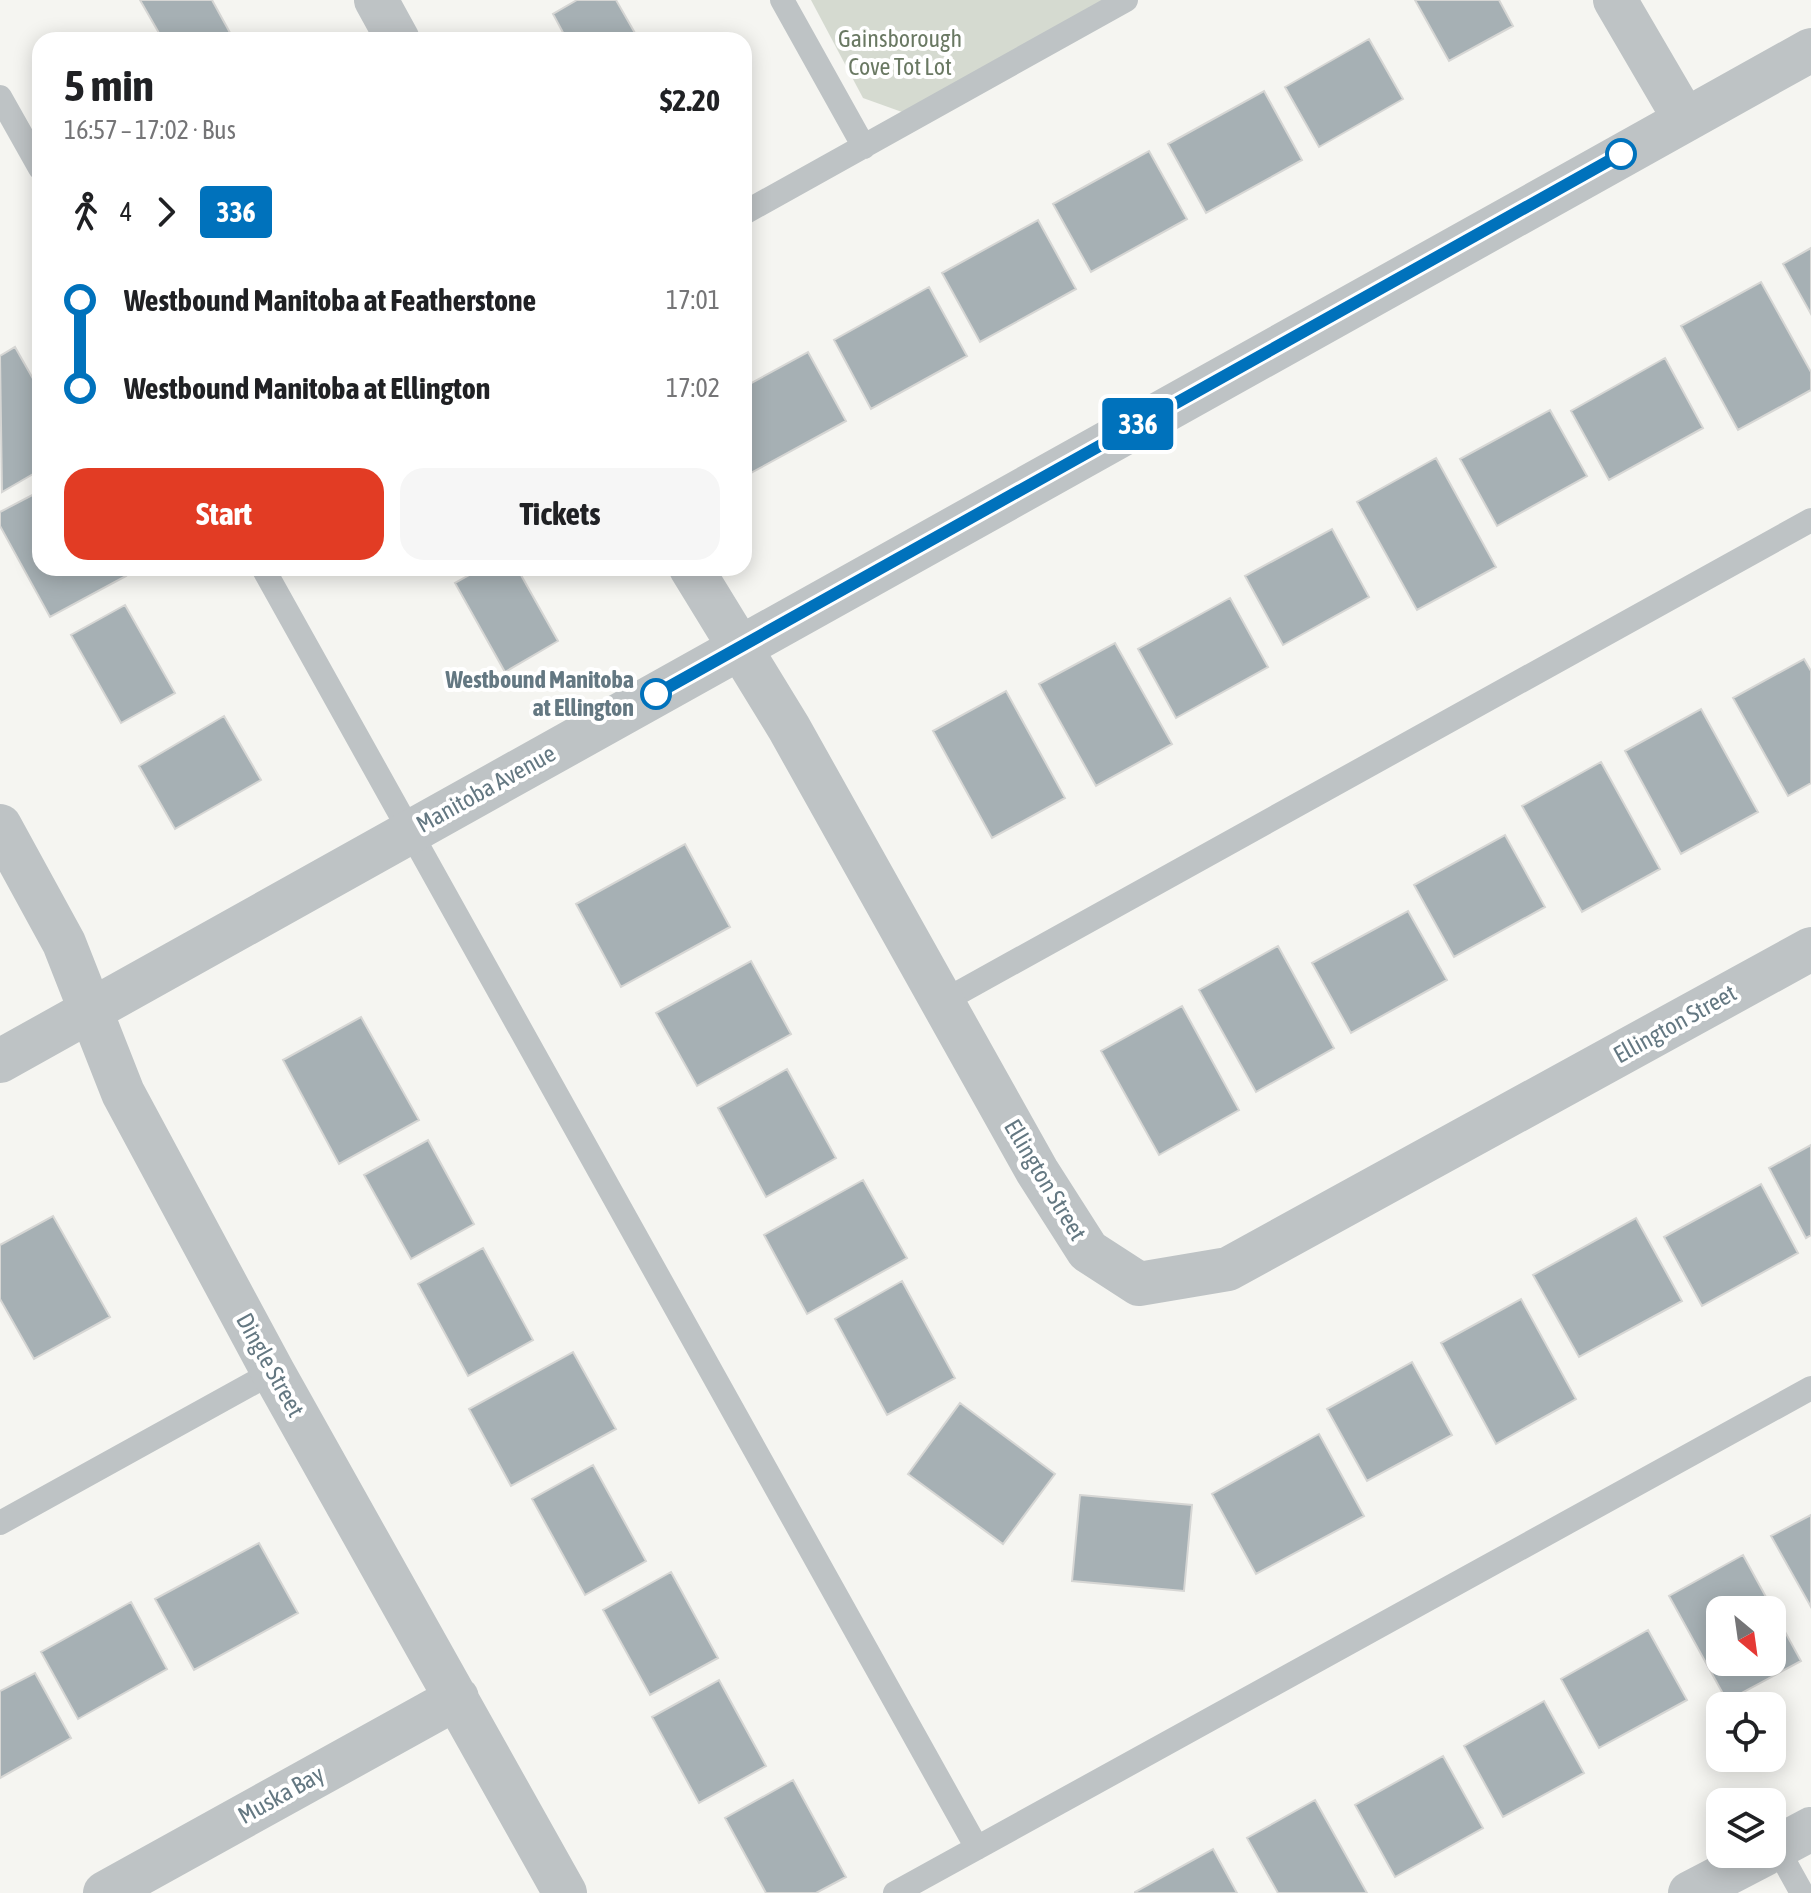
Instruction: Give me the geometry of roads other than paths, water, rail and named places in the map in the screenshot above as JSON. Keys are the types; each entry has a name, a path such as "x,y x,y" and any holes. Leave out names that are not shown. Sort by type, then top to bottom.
{"street":[{"path":"376,0 394,32"},
{"path":"1615,0 1684,118"},
{"name":"Manitoba Avenue","path":"0,1061 1684,118 1811,50"},
{"name":"Ellington Street","path":"696,576 789,728 1037,1171 1088,1251 1139,1284 1228,1269 1811,949"},
{"name":"Dingle Street","path":"0,826 64,943 123,1093 273,1372 565,1893"},
{"name":"Muska Bay","path":"105,1893 457,1698"},
{"path":"1690,1893 1737,1868"}],"lane":[{"path":"782,0 864,147"},
{"path":"752,209 1126,0"},
{"path":"0,97 32,154"},
{"path":"942,1002 1811,520"},
{"path":"267,576 977,1848"},
{"path":"0,1523 273,1372"},
{"path":"895,1893 1811,1388"},
{"path":"1786,1856 1802,1893"}],"place":[{"name":"Westbound Manitoba at Ellington","path":"656,694"}],"park label":[{"name":"Gainsborough Cove Tot Lot","path":"900,53"}]}
